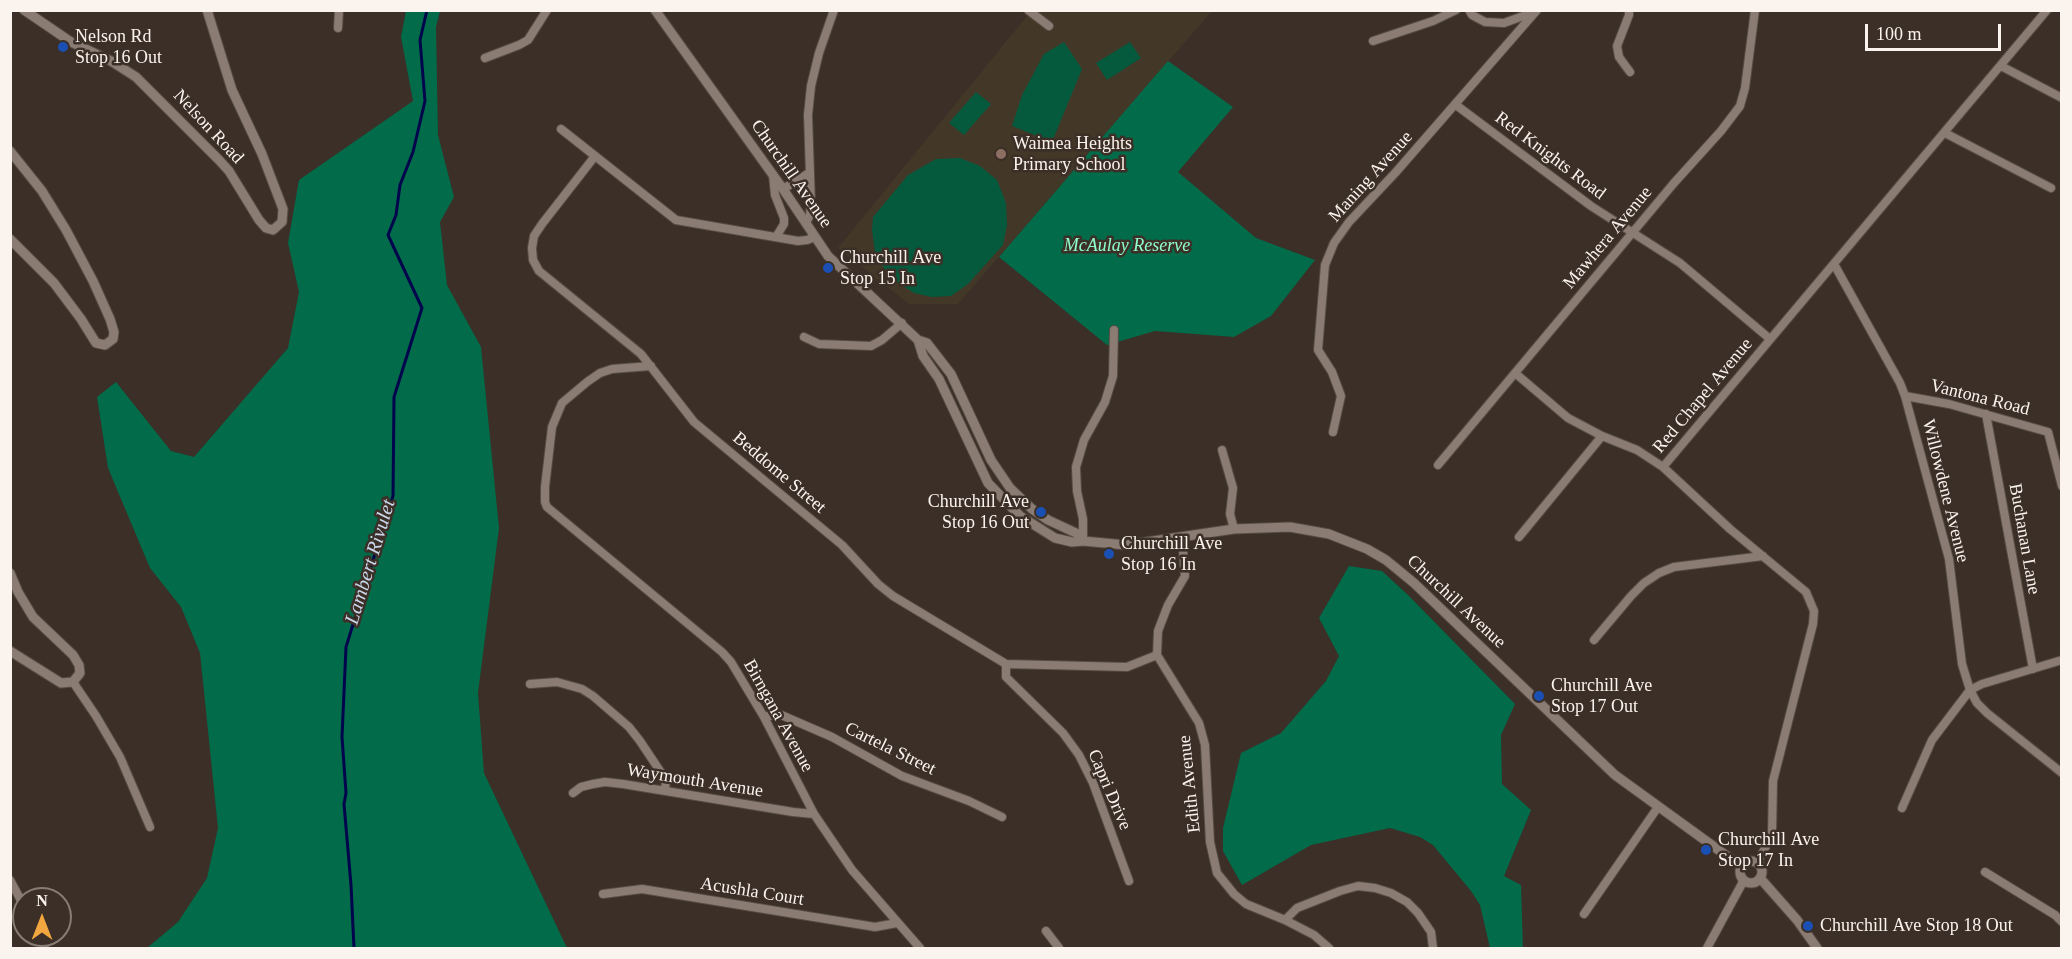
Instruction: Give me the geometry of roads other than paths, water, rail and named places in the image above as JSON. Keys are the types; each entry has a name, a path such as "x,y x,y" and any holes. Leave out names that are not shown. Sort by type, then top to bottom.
{"street":[{"name":"Nelson Road","path":"24,10 71,42 111,61 136,77 229,171 259,220 266,228 273,230 282,222 283,209 262,154 232,90 207,10"},
{"path":"338,28 339,10"},
{"path":"485,58 528,40 547,10"},
{"name":"Churchill Avenue","path":"655,10 834,262 918,340 923,356 939,379 988,483 1020,516 1055,538 1072,542 1126,544 1234,529 1290,527 1329,534 1367,549 1386,560 1441,609 1622,780 1742,867"},
{"path":"806,223 810,215 811,204 808,115 811,86 819,53 834,10"},
{"path":"1028,10 1048,26"},
{"path":"1373,41 1433,21 1456,10"},
{"path":"1469,10 1472,15 1485,22 1504,23 1536,11"},
{"path":"1629,10 1617,46 1619,57 1630,72"},
{"name":"Mawhera Avenue","path":"1438,465 1740,106 1745,88 1755,10"},
{"name":"Red Chapel Avenue","path":"1757,863 1772,835 1773,781 1813,624 1814,610 1806,592 1677,482 1663,467 2047,10"},
{"name":"Maning Avenue","path":"1333,432 1341,396 1332,372 1318,350 1325,265 1334,243 1349,222 1456,105 1536,11"},
{"path":"2001,66 2061,98"},
{"name":"Red Knights Road","path":"1456,105 1591,206 1680,263 1770,339"},
{"path":"561,129 676,220 798,241 815,237"},
{"path":"1945,133 2051,188"},
{"path":"10,151 54,210 79,253 112,324 114,337 110,342 101,345 96,343 54,283 10,239"},
{"name":"Beddome Street","path":"595,156 534,236 533,260 539,271 641,354 694,422 842,545 878,584 893,596 1006,664 1127,667 1157,655"},
{"path":"783,189 809,173"},
{"path":"773,175 775,195 784,218 784,224 776,237"},
{"name":"Willowdene Avenue","path":"1834,264 1905,396 1949,559 1962,664 1970,690 1977,703 1987,713 2061,773"},
{"path":"804,337 819,344 871,346 902,323"},
{"path":"1083,541 1083,519 1077,491 1076,467 1084,440 1105,402 1113,376 1114,330"},
{"name":"Churchill Avenue","path":"918,340 927,343 951,374 991,460 1010,488 1032,509 1048,520 1076,533 1083,541"},
{"name":"Birngana Avenue","path":"651,366 612,369 600,373 562,403 552,427 545,487 547,507 722,652 738,672 764,717 814,814 852,870 920,948"},
{"path":"1515,373 1568,418 1602,436 1637,450 1663,467"},
{"name":"Vantona Road","path":"1905,396 1949,404 2048,432 2061,486"},
{"name":"Buchanan Lane","path":"1986,414 2033,669"},
{"path":"1519,537 1602,436"},
{"path":"1222,450 1233,488 1230,514 1234,529"},
{"path":"1157,655 1158,631 1168,605 1185,576 1182,537"},
{"path":"1594,640 1637,589 1659,573 1674,567 1763,556"},
{"path":"10,573 21,598 33,617 77,661 80,673 73,682 65,684 56,681 10,651"},
{"name":"Edith Avenue","path":"1157,655 1198,723 1205,745 1210,842 1217,873 1234,894 1246,904 1314,935 1329,948"},
{"path":"1902,808 1932,740 1970,690 1982,684 2061,660"},
{"name":"Capri Drive","path":"1006,664 1006,677 1063,733 1079,755 1093,783 1129,882"},
{"path":"73,682 120,757 150,826"},
{"path":"530,684 557,682 593,696 634,734 666,780 665,790"},
{"name":"Cartela Street","path":"764,717 779,714 832,738 902,776 969,801 1002,817"},
{"name":"Waymouth Avenue","path":"573,793 580,788 605,782 814,814"},
{"path":"1584,914 1658,807"},
{"path":"1747,862 1757,863 1762,872 1760,878 1751,883 1744,880 1741,874 1742,867 1747,862"},
{"path":"1985,872 2061,920"},
{"path":"1760,878 1797,920 1817,948"},
{"path":"1707,948 1744,880"},
{"path":"1285,920 1297,908 1340,891 1358,886 1375,888 1391,892 1407,902 1418,913 1431,932 1433,948"},
{"name":"Acushla Court","path":"603,894 642,889 875,927 897,923"},
{"path":"2061,908 2061,920"},
{"path":"1046,931 1059,948"}],"waterway":[{"name":"Lambert Rivulet","path":"354,948 344,804 346,793 342,737 346,647 393,496 394,397 422,308 388,235 396,215 400,185 413,152 425,101 420,40 427,10"}],"place":[{"name":"Nelson Rd Stop 16 Out","path":"63,47"},
{"name":"Waimea Heights Primary School","path":"1001,154"},
{"name":"Churchill Ave Stop 15 In","path":"828,268"},
{"name":"Churchill Ave Stop 16 Out","path":"1041,512"},
{"name":"Churchill Ave Stop 16 In","path":"1109,554"},
{"name":"Churchill Ave Stop 17 Out","path":"1539,696"},
{"name":"Churchill Ave Stop 17 In","path":"1706,850"},
{"name":"Churchill Ave Stop 18 Out","path":"1808,926"}],"park label":[{"name":"McAulay Reserve","path":"1127,246"}]}
